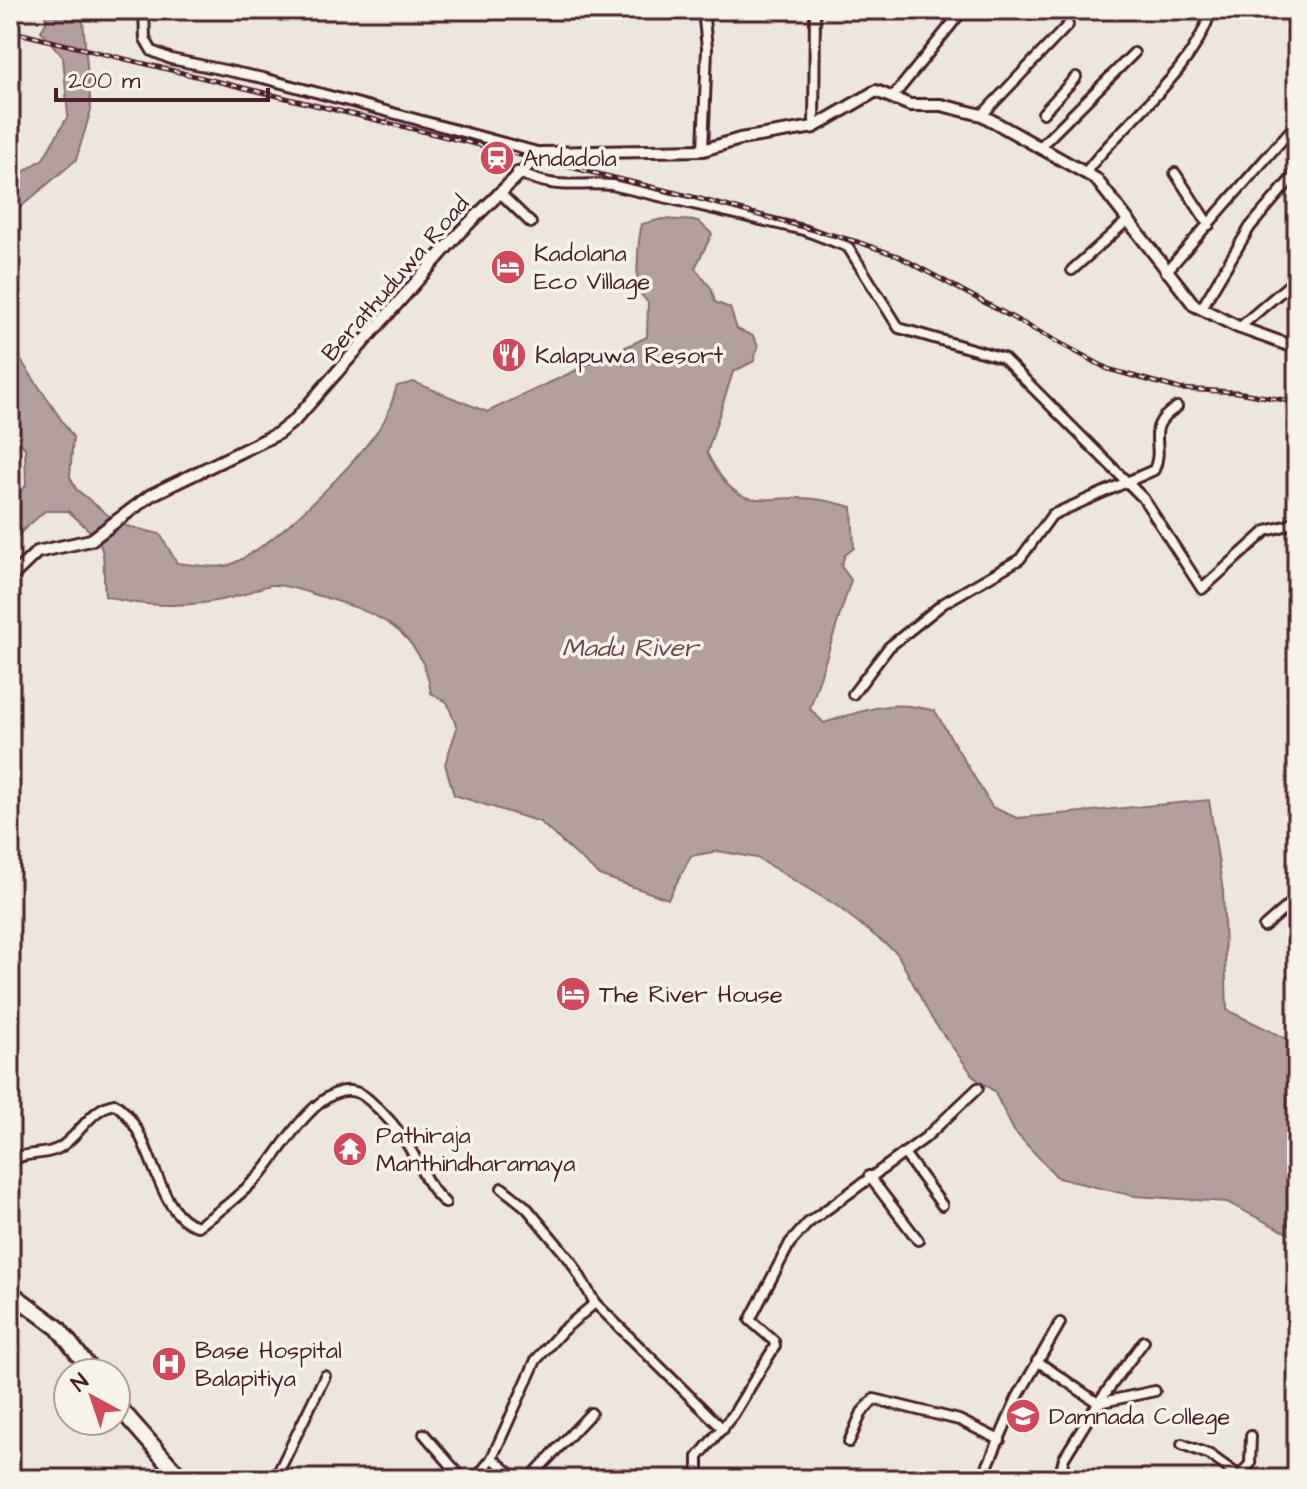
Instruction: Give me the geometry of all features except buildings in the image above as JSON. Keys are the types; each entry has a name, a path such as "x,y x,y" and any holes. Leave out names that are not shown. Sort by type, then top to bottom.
{"highway":[{"path":"10,1292 58,1328 81,1357"},
{"path":"132,1422 182,1479"}],"street":[{"path":"144,10 145,39 152,51 171,59 263,78 541,153 703,150 740,139 814,127 876,91 910,105 941,105 982,115 1085,173 1102,186 1194,305 1240,327 1297,348"},
{"path":"703,10 707,48 703,150"},
{"path":"814,127 815,10"},
{"path":"892,98 963,10"},
{"path":"1085,173 1125,124 1183,63 1205,30 1211,10"},
{"path":"982,115 1068,25"},
{"path":"1039,148 1134,53"},
{"path":"1043,113 1076,77"},
{"path":"1058,98 1073,111"},
{"path":"1166,272 1297,123"},
{"name":"Berathuduwa Road","path":"10,578 37,552 91,540 151,495 277,434 295,420 418,278 517,172 541,153"},
{"path":"517,172 538,182 571,188 592,183 612,185 804,230 848,247 899,328 1003,358 1129,483 1168,534 1202,589 1266,531 1289,525 1297,518"},
{"path":"1201,309 1250,227 1297,172"},
{"path":"1175,173 1209,225"},
{"path":"499,192 531,223"},
{"path":"1072,270 1128,220"},
{"path":"1240,327 1297,278"},
{"path":"853,694 889,647 944,603 1020,559 1052,515 1129,483 1156,467 1156,430 1162,417 1177,407"},
{"path":"1264,927 1297,898"},
{"path":"698,1479 698,1457 723,1429 775,1346 774,1341 750,1320 790,1243 808,1223 904,1153 978,1088"},
{"path":"10,1162 20,1155 62,1147 98,1112 115,1104 140,1132 159,1186 188,1221 198,1226 260,1174 312,1108 351,1092 365,1096 382,1113 410,1147 428,1188 445,1203"},
{"path":"904,1153 942,1205"},
{"path":"869,1176 918,1240"},
{"path":"502,1188 526,1207 571,1261 595,1303 723,1429"},
{"path":"476,1479 492,1458 536,1360 562,1331 595,1303"},
{"path":"982,1479 1037,1361 1060,1323"},
{"path":"1059,1479 1064,1458 1109,1384 1144,1341"},
{"path":"1037,1361 1098,1403 1155,1391"},
{"path":"275,1479 325,1376"},
{"path":"849,1442 862,1412 874,1399 959,1420 1000,1440"},
{"path":"529,1479 591,1413"},
{"path":"424,1434 463,1479"},
{"path":"1182,1444 1210,1455 1240,1478 1250,1464 1251,1436"},
{"path":"492,1458 517,1479"}],"water":[{"path":"45,10 82,10 91,110 76,160 10,216 10,181 43,159 68,116 63,57 41,31 46,23"},
{"name":"Madu River","path":"662,219 698,221 712,234 695,268 711,288 715,302 730,308 737,329 753,336 758,346 754,361 733,372 707,453 719,474 741,495 753,498 815,499 852,507 854,548 845,555 841,566 851,580 810,709 824,723 879,707 920,707 935,711 992,807 1017,818 1209,800 1223,891 1227,1010 1297,1044 1297,1238 1227,1202 1134,1196 1058,1178 1014,1131 994,1091 975,1078 932,1019 897,953 837,906 757,858 718,851 691,856 668,899 599,875 540,822 454,795 445,764 457,728 447,702 431,693 418,653 406,638 377,617 340,602 279,585 264,586 222,600 189,604 154,605 105,596 102,548 92,533 68,511 45,511 20,533 10,552 10,506 26,485 25,448 10,432 10,352 18,356 73,437 70,477 76,489 119,524 160,534 177,563 226,566 271,539 336,479 384,421 397,386 414,382 487,412 647,337 648,303 636,288 639,240 642,224"}],"railway":[{"path":"10,31 693,197 858,242 898,256 1108,369 1180,389 1236,392 1297,402"}],"place":[{"name":"Andadola","path":"497,158"},
{"name":"Kadolana Eco Village","path":"508,267"},
{"name":"Kalapuwa Resort","path":"509,355"},
{"name":"The River House","path":"573,994"},
{"name":"Pathiraja Manthindharamaya","path":"350,1149"},
{"name":"Base Hospital Balapitiya","path":"169,1364"},
{"name":"Damnada College","path":"1023,1416"}]}
